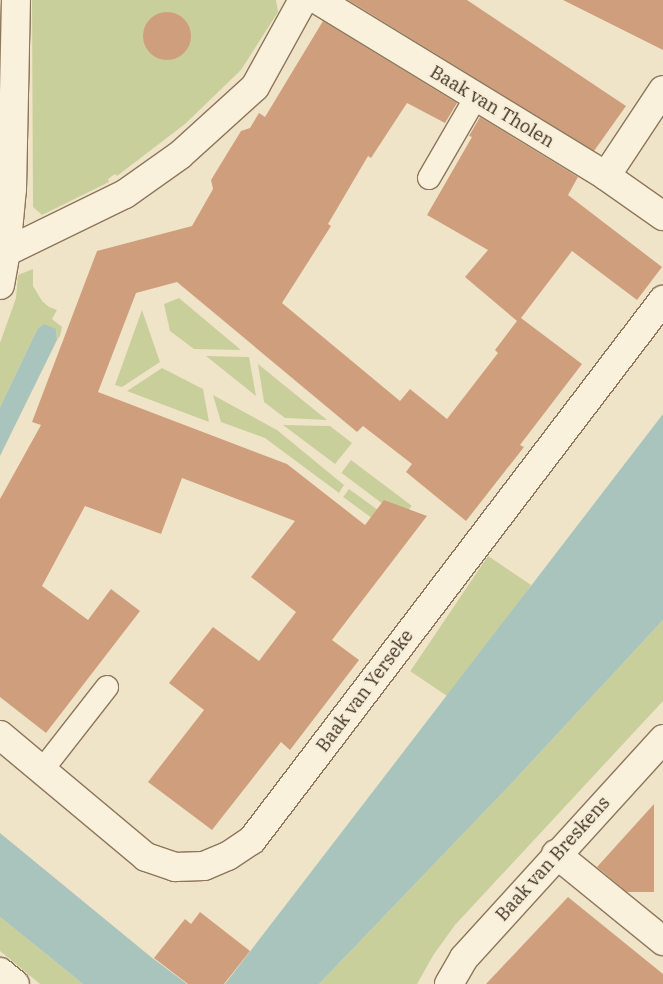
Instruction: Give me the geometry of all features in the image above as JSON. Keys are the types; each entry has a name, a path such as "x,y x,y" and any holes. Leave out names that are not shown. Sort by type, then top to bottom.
{"street":[{"path":"0,285 6,252 15,125 16,0"},
{"path":"6,252 125,194 180,155 255,86 303,0"},
{"name":"Baak van Tholen","path":"318,0 606,176 663,216"},
{"path":"606,176 663,90"},
{"name":"Baak van Yerseke","path":"0,735 146,857 175,867 204,866 228,856 252,840 663,300"},
{"name":"Baak van Breskens","path":"449,984 464,958 556,854 663,739"},
{"path":"556,854 663,941"},
{"path":"0,972 15,984"}],"lane":[{"path":"429,178 476,97"},
{"path":"43,769 107,687"}],"green space":[{"path":"32,0 276,0 278,12 241,70 185,124 117,176 115,174 108,179 109,182 42,215 33,207"},
{"path":"33,269 33,286 42,301 49,307 57,310 52,319 62,327 60,336 57,340 56,329 37,330 0,407 0,343 16,298 18,275"},
{"path":"179,298 241,350 194,349 170,331 164,304"},
{"path":"142,310 160,362 122,387 115,385"},
{"path":"206,356 249,357 256,396"},
{"path":"258,364 327,420 285,418 264,402"},
{"path":"162,368 203,389 209,422 127,391"},
{"path":"213,395 277,430 344,485 339,493 265,438 221,422"},
{"path":"283,425 330,426 352,443 335,464"},
{"path":"351,460 412,506 402,519 341,473"},
{"path":"349,489 396,523 390,531 343,497"},
{"path":"488,556 531,585 453,700 410,671"},
{"path":"663,620 663,701 455,925 434,954 417,984 319,984 509,786"},
{"path":"0,917 83,984 40,984 0,951"}],"water":[{"path":"44,324 56,329 57,340 0,456 0,407 37,330"},
{"path":"663,414 663,620 509,786 319,984 225,984"},
{"path":"0,833 151,957 187,984 83,984 0,917"}],"building":[{"path":"348,0 467,0 626,106 594,151"},
{"path":"563,0 663,0 663,50"},
{"path":"167,12 176,14 184,19 189,27 191,36 189,45 184,53 176,58 167,60 158,58 150,53 145,45 143,36 145,27 150,19 158,14"},
{"path":"323,21 457,103 445,123 407,103 371,158 368,156 328,224 331,226 282,303 400,401 410,389 447,419 498,353 495,350 517,321 465,277 488,250 427,215 472,137 469,136 480,117 578,177 568,195 662,267 637,300 572,251 521,318 582,364 520,445 524,447 466,521 406,472 412,464 363,426 357,432 177,282 136,293 98,392 287,464 365,525 384,500 427,516 332,640 359,660 290,750 281,742 212,830 148,782 204,710 169,683 213,627 259,661 296,612 251,577 295,521 182,478 161,534 85,506 42,586 88,620 111,589 140,611 46,733 0,697 0,499 41,425 32,422 97,251 192,226 213,189 211,180 241,131 250,128 259,113 265,117"},
{"path":"654,804 654,892 627,892 597,867"},
{"path":"568,897 663,974 663,984 486,984"},
{"path":"200,912 250,951 224,984 188,984 154,958 185,919 191,924"}]}
